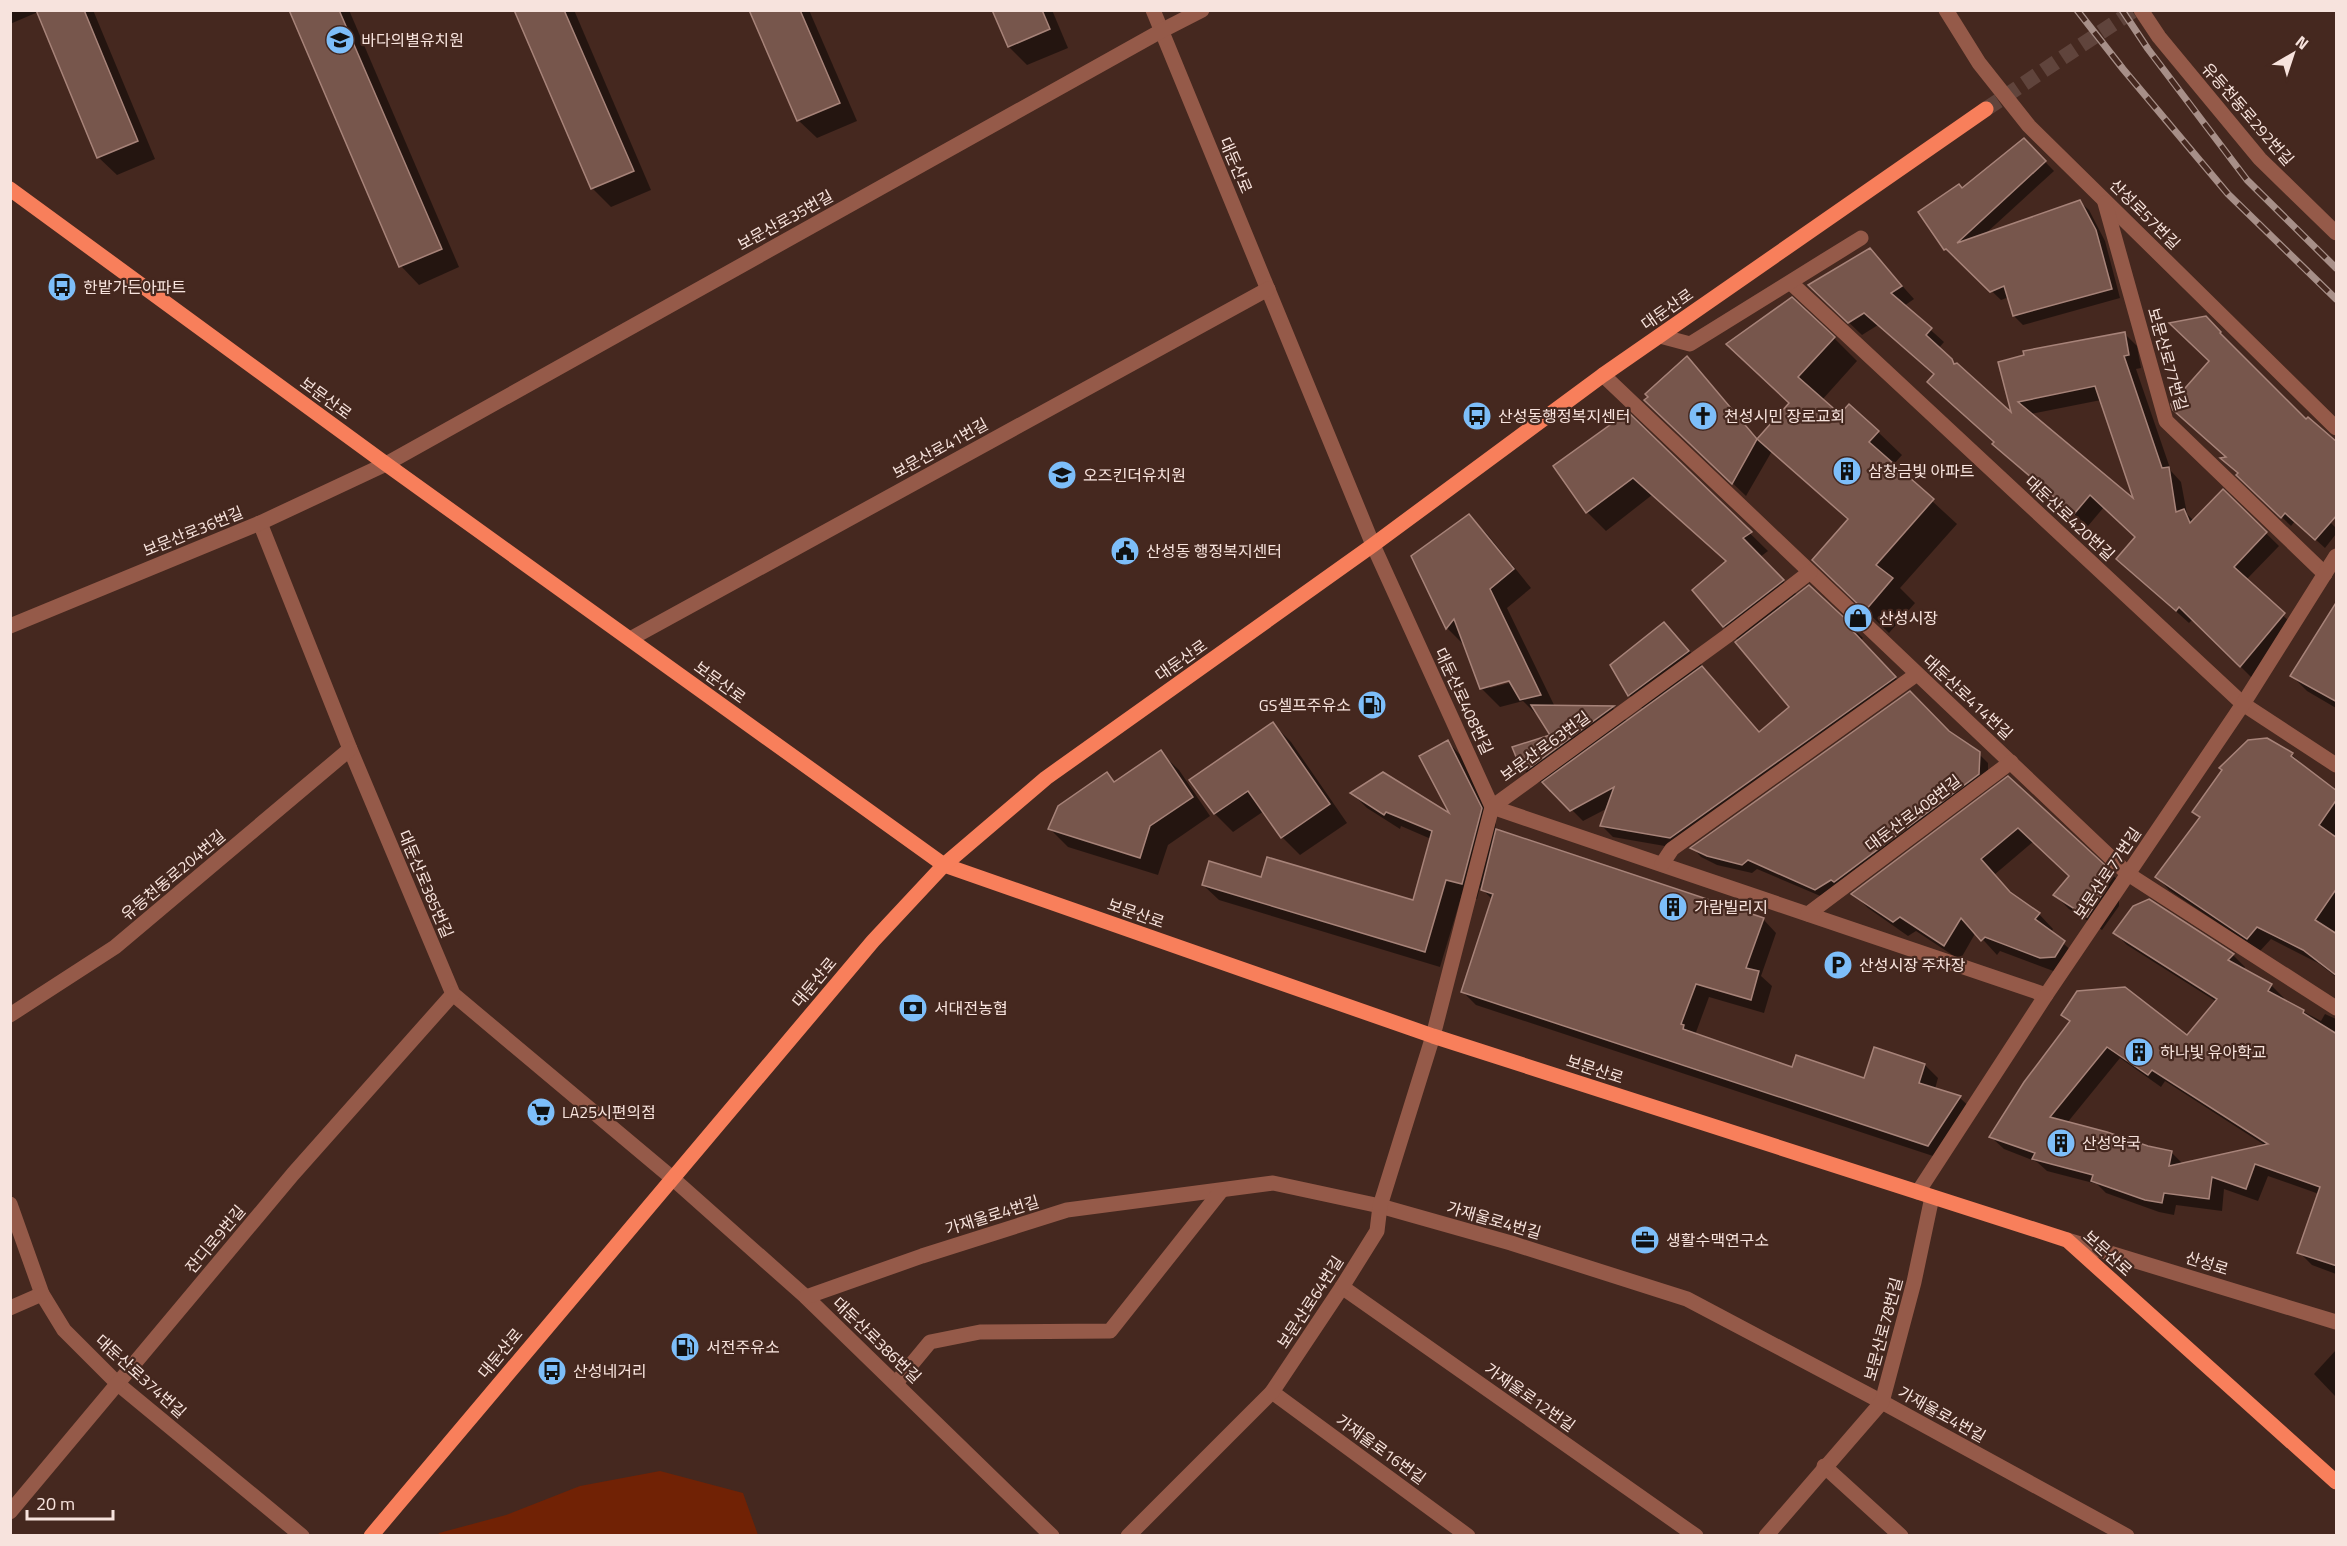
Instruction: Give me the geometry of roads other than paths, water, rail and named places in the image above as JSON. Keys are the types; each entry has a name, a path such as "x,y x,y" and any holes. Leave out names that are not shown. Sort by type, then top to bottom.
{"main road":[{"name":"대둔산로","path":"371,1536 671,1177 873,941 944,865 1046,777 1373,545 1603,375 1986,110"},
{"name":"보문산로","path":"10,189 386,464 944,865 1433,1036 2067,1240 2337,1482"}],"street":[{"name":"대둔산로","path":"1153,10 1373,545"},
{"name":"보문산로35번길","path":"386,464 1202,10"},
{"name":"산성로57번길","path":"1946,10 1979,63 2029,126 2337,428"},
{"name":"유등천동로292번길","path":"2141,10 2159,37 2260,159 2337,233"},
{"name":"보문산로77번길","path":"2104,200 2166,421 2325,574"},
{"path":"1660,336 1690,344 1861,238"},
{"name":"대둔산로420번길","path":"1791,283 2243,704 2337,765"},
{"name":"보문산로41번길","path":"630,639 1268,289"},
{"name":"대둔산로414번길","path":"1603,375 2128,874 2337,1008"},
{"name":"보문산로36번길","path":"10,626 260,523 386,464"},
{"name":"대둔산로385번길","path":"260,523 350,749 453,993 671,1177"},
{"name":"대둔산로408번길","path":"1373,545 1492,807"},
{"name":"보문산로77번길","path":"1925,1194 2046,995 2243,704 2337,556"},
{"name":"보문산로63번길","path":"1492,807 1727,636 1810,572"},
{"path":"1662,864 1672,849 1917,674"},
{"name":"유등천동로204번길","path":"10,1015 115,947 350,749"},
{"name":"대둔산로408번길","path":"1808,914 2011,762"},
{"path":"1433,1036 1492,807 2046,995"},
{"name":"잔디로9번길","path":"10,1512 293,1174 453,993"},
{"name":"보문산로64번길","path":"1128,1536 1272,1392 1377,1231 1380,1206 1433,1036"},
{"name":"대둔산로386번길","path":"671,1177 806,1297 1052,1536"},
{"name":"가재울로4번길","path":"806,1297 922,1256 1067,1210 1273,1183 1380,1206 1510,1243 1687,1299 2127,1536"},
{"path":"896,1383 930,1342 980,1332 1110,1331 1221,1191"},
{"name":"보문산로78번길","path":"1766,1536 1824,1466 1882,1402 1914,1282 1925,1194"},
{"name":"대둔산로374번길","path":"10,1204 42,1294 64,1330 118,1384 302,1536"},
{"name":"산성로","path":"2067,1240 2337,1322"},
{"name":"가재울로12번길","path":"1342,1287 1696,1536"},
{"path":"10,1308 42,1294"},
{"name":"가재울로16번길","path":"1272,1392 1468,1536"},
{"path":"1824,1466 1901,1536"}],"tunnel":[{"path":"1986,109 2134,10"}],"railway":[{"path":"2077,10 2123,69 2228,194 2336,299"},
{"path":"2122,10 2148,49 2247,180 2336,268"}],"place":[{"name":"바다의별유치원","path":"340,40"},
{"name":"한밭가든아파트","path":"62,287"},
{"name":"산성동행정복지센터","path":"1477,416"},
{"name":"천성시민 장로교회","path":"1703,416"},
{"name":"삼창금빛 아파트","path":"1847,471"},
{"name":"오즈킨더유치원","path":"1062,475"},
{"name":"산성동 행정복지센터","path":"1125,551"},
{"name":"산성시장","path":"1858,618"},
{"name":"GS셀프주유소","path":"1372,705"},
{"name":"가람빌리지","path":"1673,907"},
{"name":"산성시장 주차장","path":"1838,965"},
{"name":"서대전농협","path":"913,1008"},
{"name":"하나빛 유아학교","path":"2139,1052"},
{"name":"LA25시편의점","path":"541,1112"},
{"name":"산성약국","path":"2061,1143"},
{"name":"생활수맥연구소","path":"1645,1240"},
{"name":"서전주유소","path":"685,1347"},
{"name":"산성네거리","path":"552,1371"}]}
